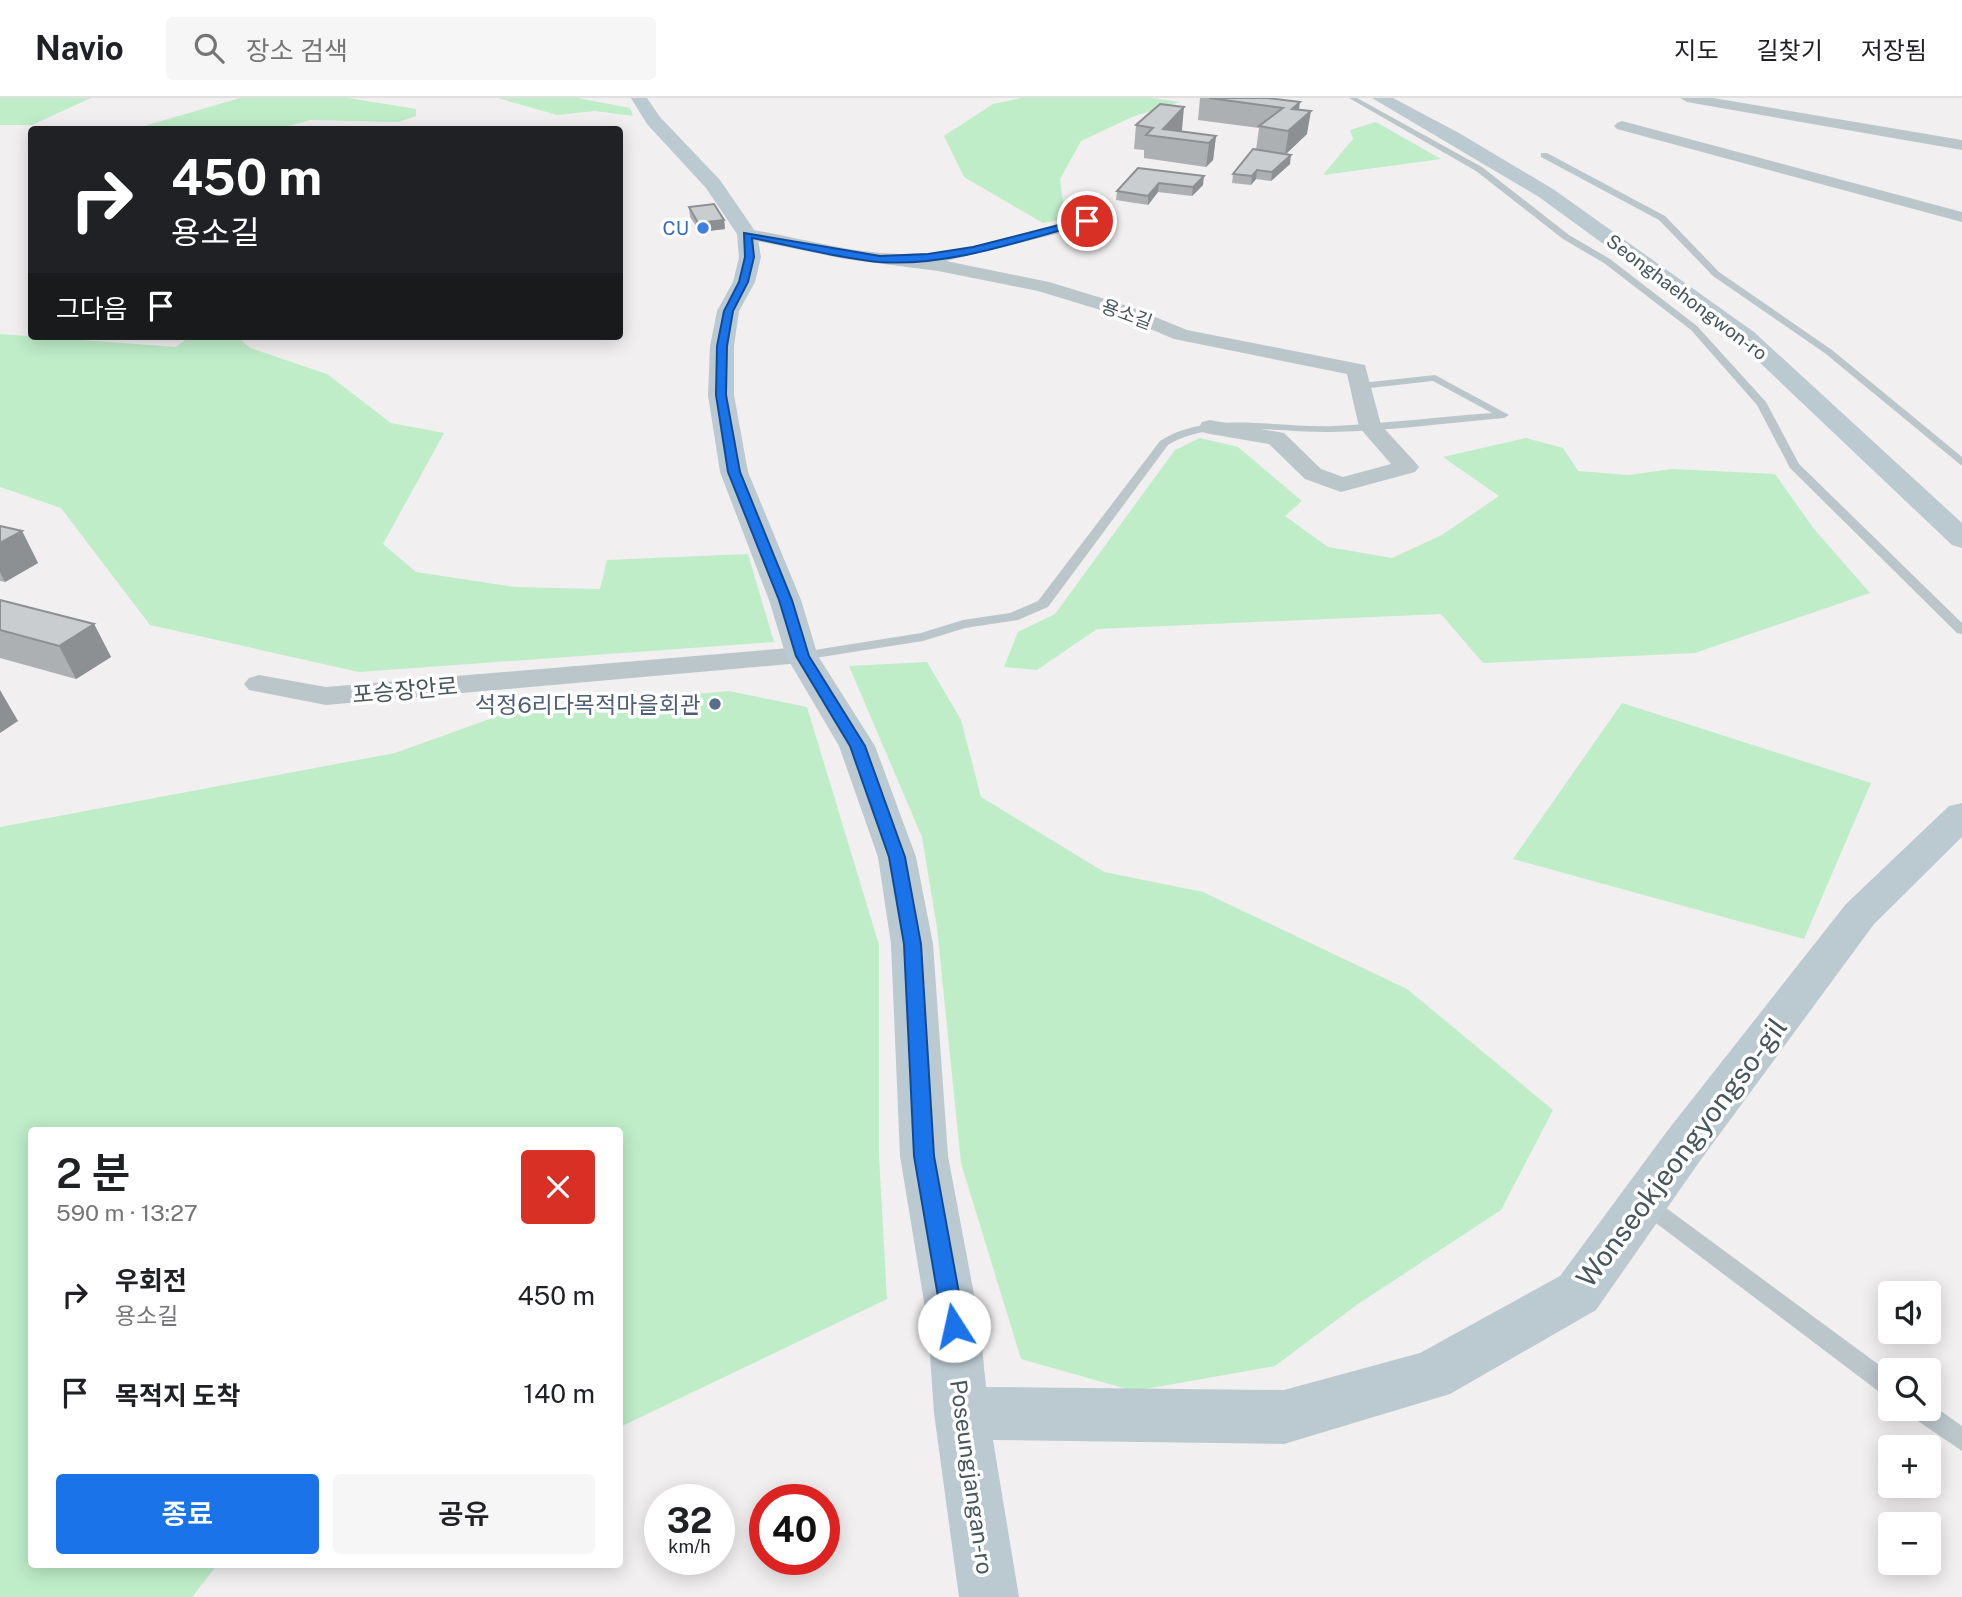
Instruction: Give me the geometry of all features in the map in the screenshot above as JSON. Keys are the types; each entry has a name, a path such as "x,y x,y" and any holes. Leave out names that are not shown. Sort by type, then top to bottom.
{"street":[{"path":"639,98 653,120 713,184 747,234"},
{"name":"Seonghaehongwon-ro","path":"1380,98 1546,193 1746,337 1962,539"},
{"name":"Seonghaehongwon-ro","path":"1401,98 1470,134 1557,187 1800,362 1891,441"},
{"path":"1687,98 1962,145"},
{"path":"1622,126 1962,217"},
{"name":"용소길","path":"880,259 928,257 973,250 1087,221"},
{"name":"용소길","path":"747,234 880,259 939,265 1042,286 1124,311 1181,335 1357,370 1360,386"},
{"name":"Poseungjangan-ro","path":"747,234 750,257 744,282 728,311 722,346 721,395 734,472 785,600 802,656 857,746 897,857 912,944 924,1156 954,1326 961,1413 989,1597"},
{"path":"1210,427 1276,438 1313,474 1340,485 1407,467 1370,427 1360,386"},
{"name":"포승장안로","path":"259,684 326,696 802,656"},
{"name":"Wonseokjeongyongso-gil","path":"961,1413 1284,1416 1432,1376 1578,1293 1685,1144 1860,914 1962,815"}],"lane":[{"path":"1352,98 1479,169 1566,237 1607,261 1694,328 1762,404 1794,466 1962,630"},
{"path":"1544,155 1662,218 1716,274 1829,352 1962,463"},
{"path":"1611,205 1632,204"},
{"path":"1538,214 1556,212"},
{"path":"802,656 923,637 963,624 1013,617 1043,604 1164,443 1180,433 1210,427 1370,427 1504,415 1435,378 1360,386"},
{"path":"1645,1203 1878,1377"},
{"path":"1936,1421 1962,1440"}],"green space":[{"path":"0,98 91,98 32,125 0,125"},
{"path":"240,98 348,98 416,109 416,116 398,122 310,120 289,126 144,126"},
{"path":"498,98 578,98 630,108 633,116 595,111 557,115"},
{"path":"1021,98 1152,98 1180,102 1132,117 1081,141 1060,179 1065,219 1043,223 964,177 944,136 993,104"},
{"path":"1376,122 1441,159 1323,175 1353,139 1350,130"},
{"path":"0,334 28,336 28,340 81,340 176,347 185,340 241,340 250,348 327,374 391,423 444,433 383,544 416,572 515,587 600,589 607,560 748,554 774,642 359,672 150,625 61,508 0,487"},
{"path":"1200,438 1238,447 1302,501 1285,516 1328,547 1392,558 1442,535 1499,496 1443,457 1526,438 1563,448 1578,471 1628,475 1672,469 1775,474 1814,529 1870,593 1695,653 1483,663 1441,614 1097,629 1037,670 1004,667 1018,632 1055,614 1175,450"},
{"path":"927,662 961,720 981,797 1104,872 1203,892 1407,989 1553,1110 1501,1210 1358,1304 1275,1366 1134,1391 1021,1359 961,1163 937,928 922,837 849,666"},
{"path":"729,691 807,707 879,945 879,1156 887,1299 623,1426 623,1127 28,1127 28,1568 215,1568 192,1597 0,1597 0,827 395,753 512,711"},
{"path":"1622,703 1871,783 1804,939 1513,859"}],"building":[{"path":"1209,98 1267,98 1300,102 1292,109 1311,111 1288,131 1259,126 1283,108"},
{"path":"1160,104 1184,107 1163,129 1216,136 1209,143 1146,135 1153,128 1136,125"},
{"path":"1253,149 1291,155 1272,172 1257,170 1252,176 1233,174"},
{"path":"1138,168 1204,176 1193,187 1159,183 1148,196 1117,191"},
{"path":"714,204 724,220 698,223 689,207"},
{"path":"0,526 22,531 0,543"},
{"path":"0,600 94,624 59,646 0,630"}],"place":[{"name":"CU","path":"703,228"},
{"name":"석정6리다목적마을회관","path":"715,704"}],"route":[{"path":"954,1326 924,1156 912,944 897,857 857,746 802,656 785,600 734,472 721,395 722,346 728,311 744,282 750,257 747,234 880,259 928,257 973,250 1087,221"}]}
